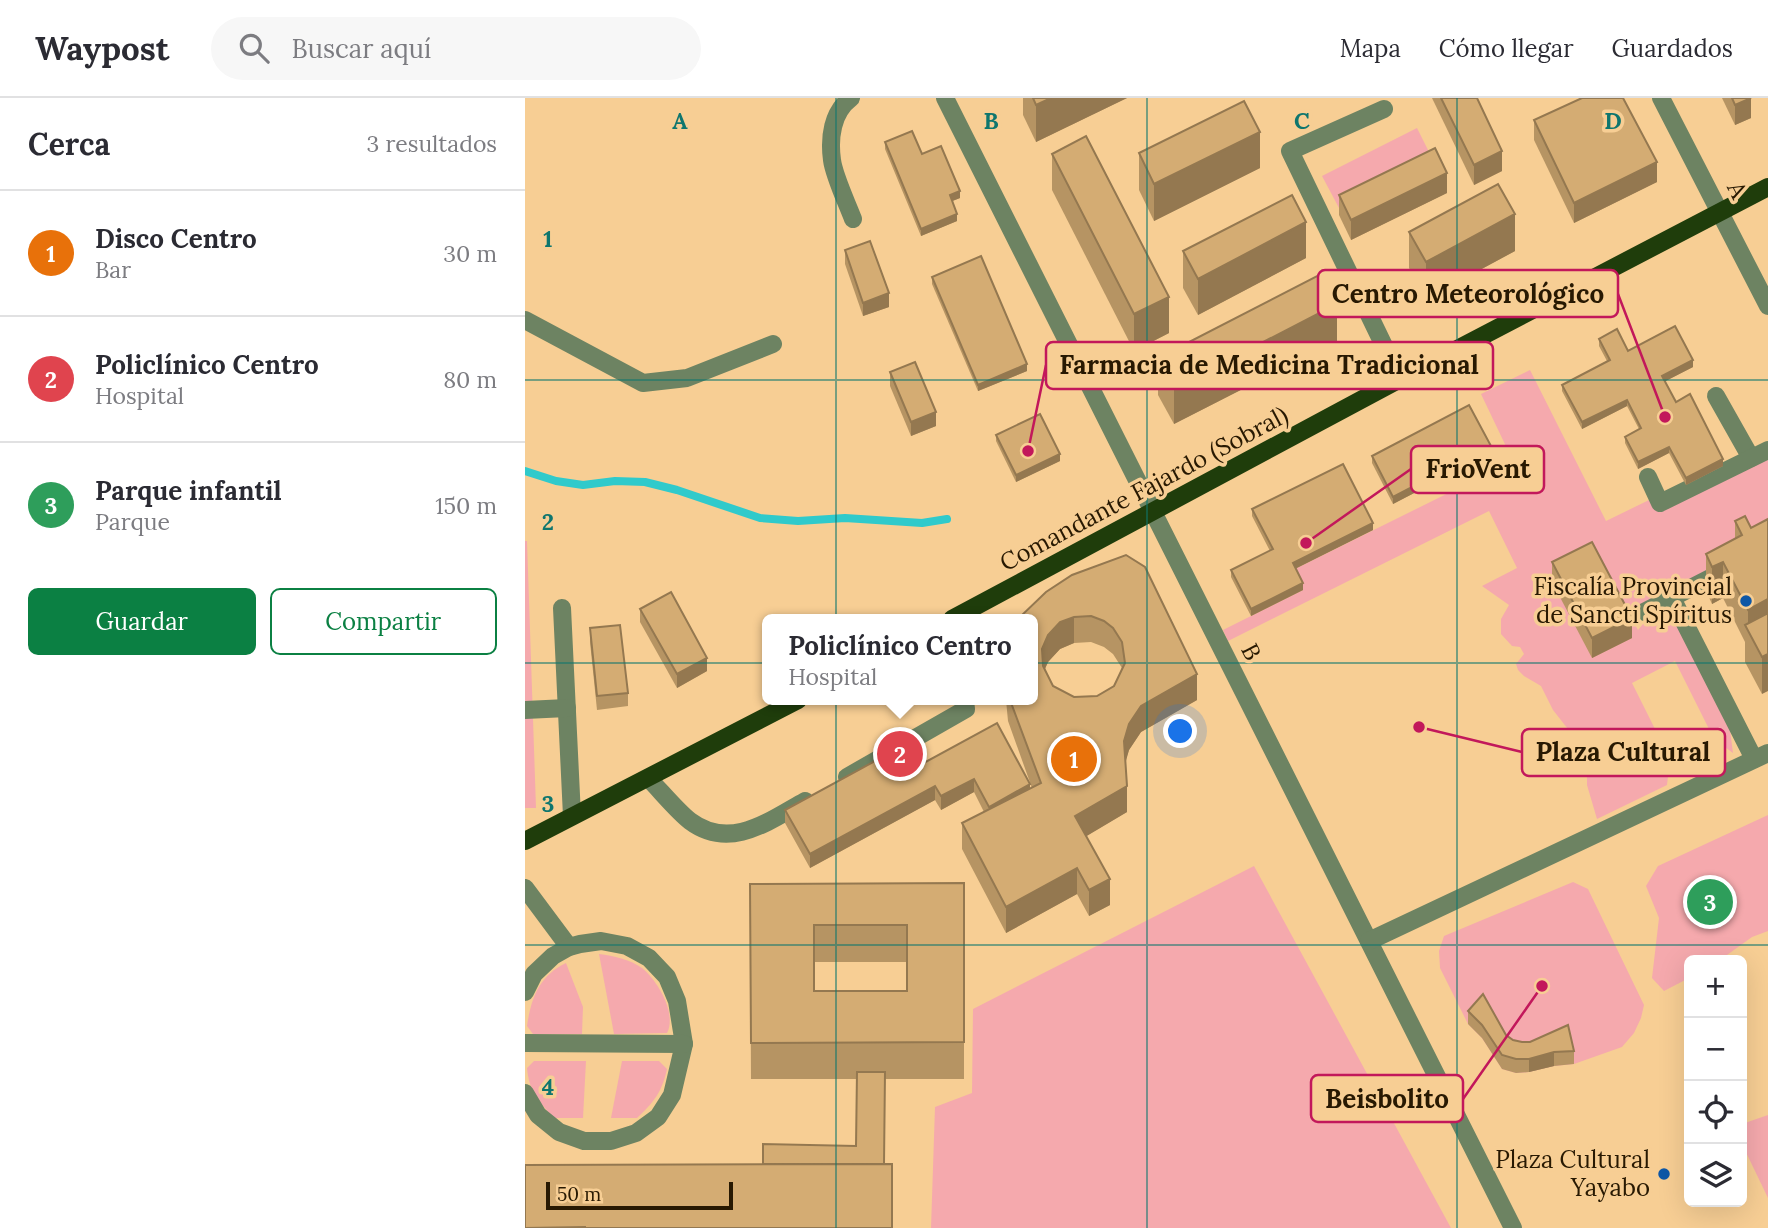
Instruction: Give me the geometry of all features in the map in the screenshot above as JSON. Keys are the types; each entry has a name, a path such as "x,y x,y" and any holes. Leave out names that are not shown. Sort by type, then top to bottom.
{"main road":[{"name":"Comandante Fajardo (Sobral)","path":"961,614 1400,379 1768,187"},
{"path":"525,841 788,705"}],"street":[{"path":"851,98 842,104 832,129 832,161 853,219"},
{"name":"B","path":"945,98 1513,1228"},
{"name":"A","path":"1661,98 1768,306"},
{"path":"1384,109 1290,151 1400,379"},
{"path":"525,320 643,383 687,378 773,344"},
{"path":"1716,396 1751,458"},
{"path":"1648,477 1660,503 1768,450"},
{"path":"1644,612 1722,572"},
{"path":"1369,941 1761,756 1672,598"},
{"path":"562,608 572,816"},
{"path":"648,778 690,821 714,832 736,833 757,828 966,709 966,705"},
{"path":"525,710 566,708"},
{"path":"525,888 569,947"},
{"path":"525,992 534,974 552,956 569,947 601,941 627,946 649,958 667,977 677,1001 684,1044 672,1095 658,1117 636,1133 611,1141 584,1141 559,1132 538,1115 525,1093"},
{"path":"525,1043 684,1044"}],"shaded area":[{"path":"1417,128 1433,160 1339,208 1322,176"},
{"path":"1530,370 1606,521 1768,442 1768,556 1745,553 1628,612 1638,630 1643,624 1661,617 1679,626 1730,730 1733,753 1714,739 1675,661 1632,683 1670,759 1667,785 1597,819 1587,785 1584,752 1553,710 1541,686 1518,670 1516,664 1524,654 1520,647 1512,646 1501,634 1501,619 1509,605 1482,586 1517,568 1489,511 1228,641 1223,630 1303,590 1293,570 1513,461 1481,394"},
{"path":"527,541 536,808 525,808"},
{"path":"1768,815 1768,931 1752,937 1727,955 1684,955 1684,981 1664,991 1652,978 1659,918 1646,886 1658,866"},
{"path":"1254,866 1451,1228 931,1228 935,1107 972,1093 973,1009"},
{"path":"1573,882 1588,889 1644,1005 1641,1018 1634,1033 1622,1047 1574,1064 1516,1073 1502,1069 1482,1038 1468,1024 1440,968 1439,951 1444,936"},
{"path":"599,954 627,960 648,974 660,989 668,1008 670,1017 667,1033 614,1034"},
{"path":"566,963 583,1007 582,1034 533,1034 527,1026 534,997 549,974"},
{"path":"534,1061 586,1061 583,1118 554,1118 543,1106 532,1089 528,1076 527,1068"},
{"path":"622,1061 659,1061 667,1069 657,1096 637,1118 611,1118"},
{"path":"1768,1115 1768,1198 1747,1154 1747,1122"}],"building":[{"path":"1033,98 1051,98 1036,105"},
{"path":"1441,98 1477,98 1502,151 1474,165"},
{"path":"1582,98 1623,98 1657,162 1574,203 1534,120"},
{"path":"1732,98 1751,98 1735,105"},
{"path":"1244,101 1260,132 1154,184 1139,153"},
{"path":"912,131 922,154 941,146 960,191 950,195 957,214 921,229 885,142"},
{"path":"1086,136 1169,297 1134,314 1052,154"},
{"path":"1435,148 1447,173 1351,220 1339,195"},
{"path":"1498,184 1515,214 1426,262 1409,232"},
{"path":"1292,195 1306,222 1198,279 1183,251"},
{"path":"870,241 889,293 863,303 845,250"},
{"path":"981,256 1027,364 978,385 932,277"},
{"path":"1321,274 1337,304 1174,388 1158,358"},
{"path":"1675,326 1693,360 1662,376 1676,402 1690,394 1723,459 1686,478 1669,447 1638,462 1625,437 1641,428 1627,400 1582,422 1562,385 1610,360 1599,339 1617,329 1628,351"},
{"path":"915,362 936,412 911,422 890,372"},
{"path":"1469,405 1491,446 1393,497 1372,456"},
{"path":"1040,414 1060,454 1016,475 996,435"},
{"path":"1343,464 1373,523 1293,563 1303,583 1251,609 1231,570 1273,549 1252,509"},
{"path":"1745,516 1751,528 1768,519 1768,599 1748,610 1723,562 1712,567 1706,554 1742,535 1735,521"},
{"path":"1592,542 1632,618 1592,638 1552,562"},
{"path":"1126,555 1145,567 1197,674 1141,706 1129,724 1124,741 1127,786 1075,816 1110,879 1089,890 1077,868 1006,907 962,823 1041,783 1012,705 1038,705 1038,614 1023,614 1046,592 1072,575","holes":["1091,616 1113,628 1122,642 1125,663 1114,686 1097,696 1074,697 1053,686 1043,666 1042,649 1048,635 1060,622 1074,617"]},
{"path":"671,592 707,658 677,674 640,609"},
{"path":"1768,613 1768,654 1762,657 1745,625"},
{"path":"620,625 628,693 597,696 590,628"},
{"path":"997,723 1030,784 989,807 974,779 941,796 935,786 810,854 785,810 910,742 922,764"},
{"path":"964,883 964,1042 751,1043 750,884","holes":["814,925 907,925 907,991 814,991"]},
{"path":"1483,994 1506,1035 1513,1040 1530,1042 1568,1025 1574,1051 1554,1052 1529,1059 1502,1055 1482,1025 1468,1011"},
{"path":"857,1072 885,1072 884,1164 763,1164 763,1144 856,1146"},
{"path":"892,1164 892,1228 525,1228 525,1165"}],"waterway":[{"path":"525,471 556,481 583,485 615,481 645,482 760,518 798,521 845,518 922,523 947,519"}],"place":[{"name":"Centro Meteorológico","path":"1665,417"},
{"name":"Farmacia de Medicina Tradicional","path":"1028,451"},
{"name":"FrioVent","path":"1306,543"},
{"name":"Fiscalía Provincial de Sancti Spíritus","path":"1746,601"},
{"name":"Plaza Cultural","path":"1419,727"},
{"name":"Policlínico Centro","path":"900,754"},
{"name":"Disco Centro","path":"1074,759"},
{"name":"Parque infantil","path":"1710,902"},
{"name":"Beisbolito","path":"1542,986"},
{"name":"Plaza Cultural Yayabo","path":"1664,1174"}]}
